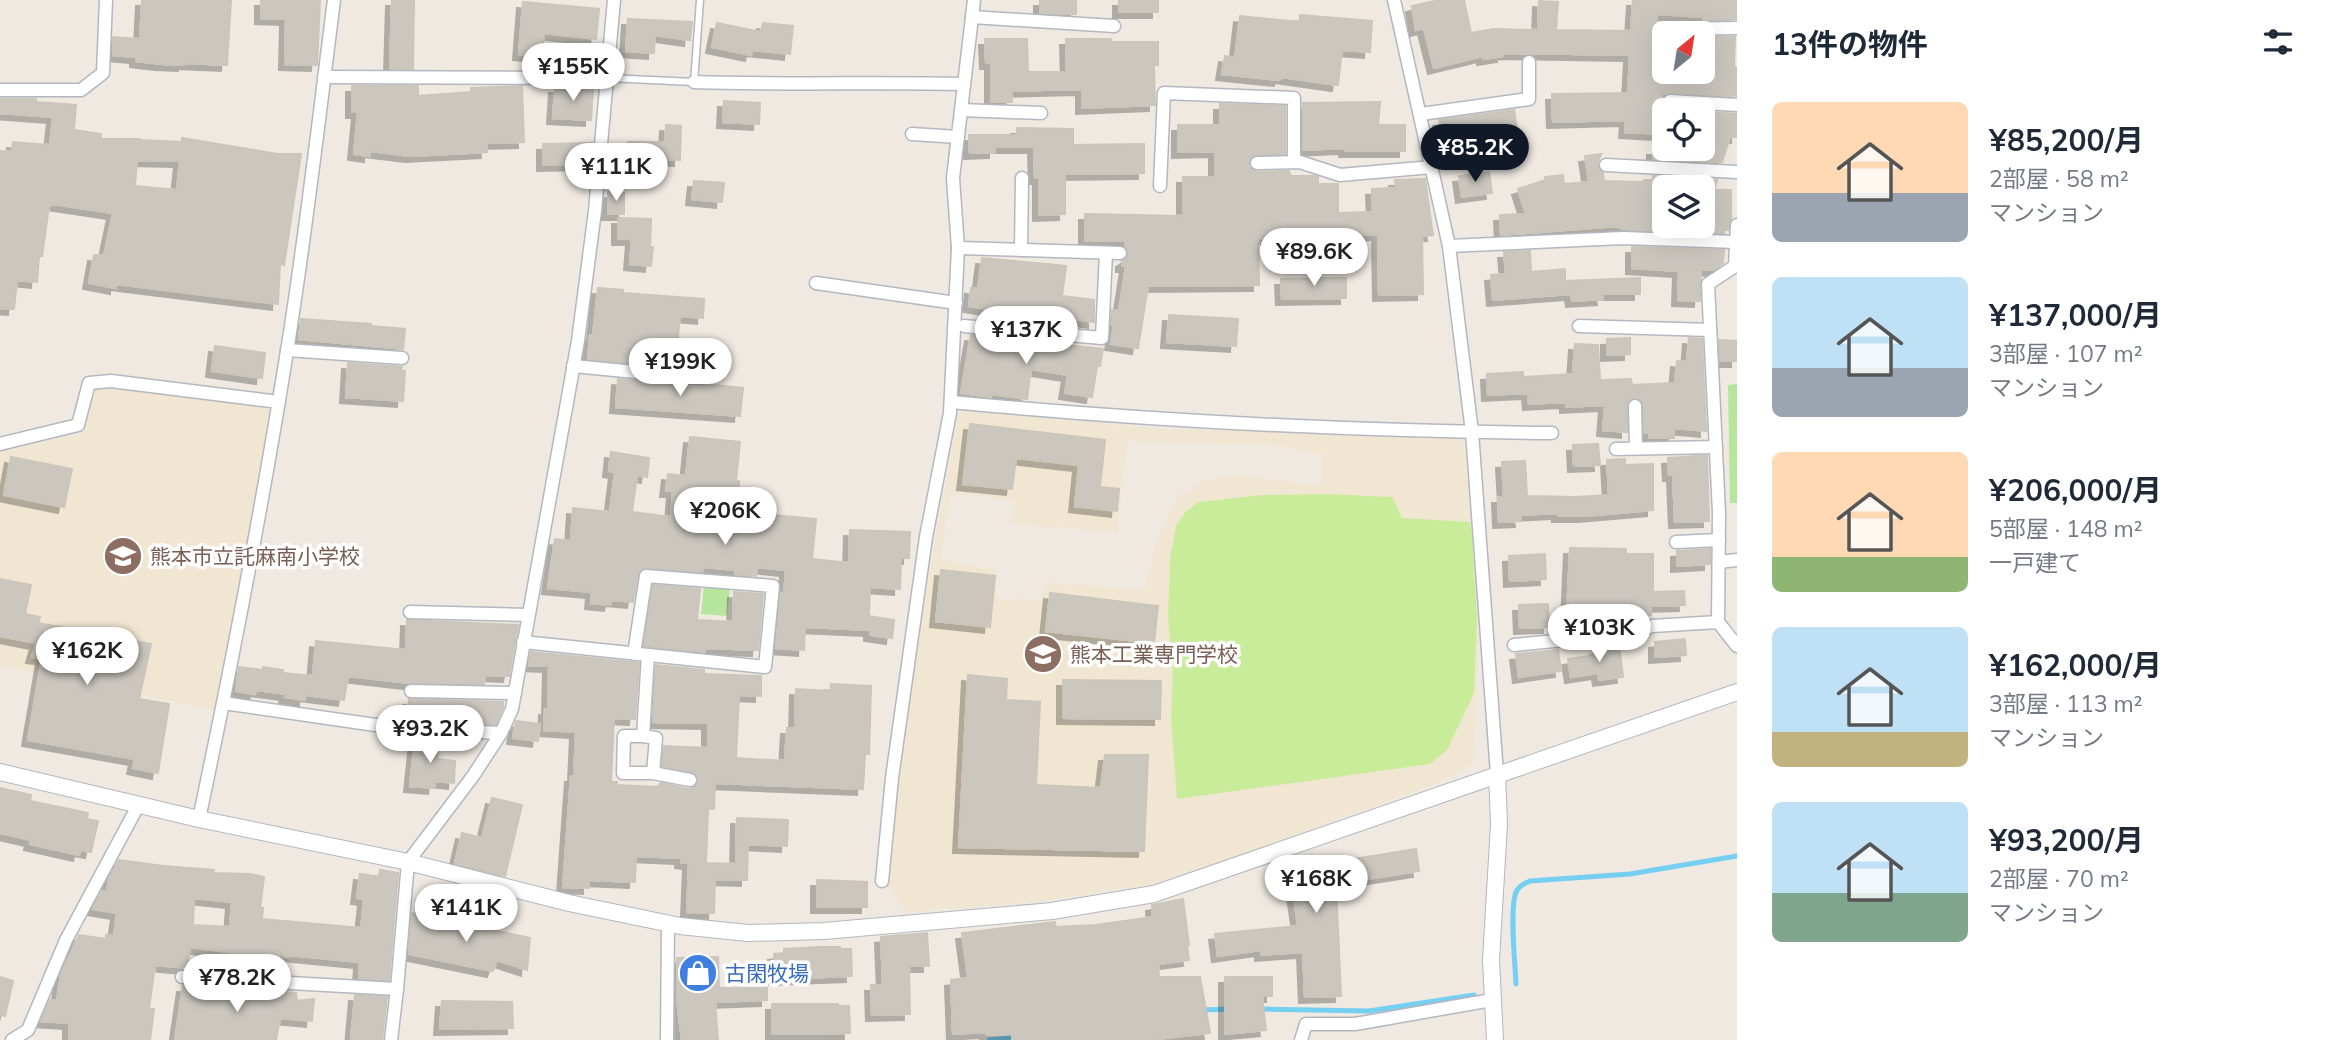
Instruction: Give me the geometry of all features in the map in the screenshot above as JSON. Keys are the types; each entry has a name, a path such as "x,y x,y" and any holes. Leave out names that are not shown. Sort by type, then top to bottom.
{"street":[{"path":"0,90 82,90 103,73 106,0"},
{"path":"199,819 279,402 334,0"},
{"path":"391,1040 408,862 473,776 501,733 512,709 573,366 595,211 614,0"},
{"path":"883,881 892,778 920,578 951,402 958,248 953,178 974,0"},
{"path":"1394,0 1449,246 1472,432 1499,824 1491,934 1495,1040"},
{"path":"972,17 1114,26"},
{"path":"1715,28 1737,28"},
{"path":"1421,114 1530,99 1529,62"},
{"path":"324,76 606,78"},
{"path":"694,82 784,85 863,82 964,84"},
{"path":"1160,186 1164,93 1294,97 1294,162"},
{"path":"1715,104 1737,105"},
{"path":"961,110 1041,113"},
{"path":"912,134 958,137"},
{"path":"1257,163 1300,162 1340,175 1432,167"},
{"path":"1606,165 1737,172"},
{"path":"1021,250 1023,178"},
{"path":"1737,225 1735,266 1708,284 1719,540 1718,622 1737,646"},
{"path":"1449,246 1623,238 1736,242"},
{"path":"958,248 1120,253"},
{"path":"964,326 1102,338 1106,253"},
{"path":"816,283 956,303"},
{"path":"1579,326 1710,330"},
{"path":"287,350 402,358"},
{"path":"573,366 698,378"},
{"path":"0,443 78,425 89,383 111,381 279,402"},
{"path":"951,402 1067,413 1472,432 1552,433"},
{"path":"1635,406 1636,449"},
{"path":"1616,449 1716,447"},
{"path":"1676,541 1719,540"},
{"path":"1718,562 1737,560"},
{"path":"523,642 634,654 765,667 772,586 646,576 634,654"},
{"path":"410,612 528,615"},
{"path":"1514,645 1636,633 1652,626 1718,622"},
{"path":"643,736 648,655"},
{"path":"411,691 515,693"},
{"path":"0,772 199,819 408,862 558,900 668,924 748,933 824,931 1052,911 1154,894 1737,692"},
{"path":"223,703 396,728 501,733"},
{"path":"653,773 656,738 624,736 623,773 653,773 690,780"},
{"path":"12,1040 27,1030 66,940 139,804"},
{"path":"667,1040 668,924"},
{"path":"182,977 397,989"},
{"path":"1301,1040 1306,1024 1355,1024 1492,1000"}],"lane":[{"path":"606,78 694,82 700,0"}],"shaded area":[{"name":"熊本市立託麻南小学校","path":"100,387 271,408 240,595 214,710 0,665 0,636 34,643 39,617 25,614 31,585 0,579 0,451 84,433 90,412 90,394","holes":["11,457 64,507 4,495"]},
{"name":"熊本工業専門学校","path":"960,408 1160,429 1462,435 1473,513 1479,644 1474,763 1432,785 1151,885 1028,903 908,912 882,881 892,778","holes":["1127,441 1283,446 1322,455 1322,485 1233,475 1204,481 1180,496 1157,540 1144,589 1045,583 1041,600 996,599 996,570 940,560 950,495 964,494 1014,501 1011,524 1117,532","1263,495 1392,497 1402,518 1469,522 1430,764 1312,779 1173,668 1168,617 1170,558 1176,526 1186,511 1199,502","941,571 990,626 936,621","1050,593 1158,605 1154,643 1046,631","968,676 1007,679 1000,817 1097,823 1105,755 1148,755 1143,851 960,847","1064,680 1160,682 1160,719 1063,718"]}],"green space":[{"path":"1737,384 1737,503 1730,503 1728,385"},
{"path":"1263,495 1392,497 1402,518 1470,522 1477,617 1474,693 1447,750 1430,764 1177,799 1171,720 1173,668 1168,617 1170,558 1176,526 1186,511 1199,502"},
{"path":"704,585 730,588 727,616 701,614"}],"building":[{"path":"142,0 231,0 227,65 161,64 136,61 136,57 113,55 113,37 140,39"},
{"path":"261,0 320,0 317,65 285,64 286,19 261,18"},
{"path":"392,0 414,0 413,69 390,68"},
{"path":"1040,0 1076,0 1076,14 1040,13"},
{"path":"1119,0 1158,0 1158,12 1119,12"},
{"path":"1440,0 1464,0 1471,33 1494,29 1538,30 1539,1 1558,2 1556,30 1631,31 1633,0 1737,0 1736,19 1703,20 1703,17 1657,14 1657,21 1652,21 1652,84 1715,84 1715,37 1735,37 1737,96 1662,93 1662,98 1652,98 1652,134 1625,132 1626,120 1553,122 1552,94 1628,93 1630,55 1502,53 1503,56 1483,59 1483,56 1434,68 1424,28 1416,30 1412,6"},
{"path":"523,2 599,9 596,39 544,33 543,56 519,54"},
{"path":"1300,15 1372,21 1370,52 1342,50 1338,85 1281,77 1280,80 1222,74 1225,56 1235,58 1240,16 1300,22"},
{"path":"628,19 692,22 690,40 655,35 654,53 626,51"},
{"path":"717,23 761,32 763,23 793,26 790,54 752,50 751,55 712,47"},
{"path":"985,39 1027,39 1028,72 1067,72 1066,39 1158,42 1158,65 1154,65 1155,105 1082,108 1082,89 1011,91 1012,102 991,102 991,63 986,63"},
{"path":"352,86 418,86 418,96 471,92 471,88 522,86 524,142 486,143 487,152 411,156 370,151 370,156 354,154 358,112 352,112"},
{"path":"555,87 593,88 591,120 553,118"},
{"path":"0,99 36,99 36,102 76,105 74,130 101,134 101,139 182,142 182,138 278,154 301,154 284,265 280,264 278,304 89,283 94,255 104,256 113,213 53,204 49,206 37,282 17,280 14,309 0,308 0,151 12,152 13,142 50,144 53,117 0,113","holes":["137,160 180,161 177,190 135,186"]},
{"path":"724,101 760,103 759,124 723,122"},
{"path":"1380,102 1378,125 1405,125 1405,151 1345,151 1345,148 1303,150 1303,103"},
{"path":"1220,104 1285,106 1285,154 1253,155 1249,159 1249,167 1257,172 1289,171 1291,176 1315,176 1318,177 1318,184 1338,184 1338,213 1373,212 1372,189 1396,188 1395,180 1425,179 1433,235 1422,236 1423,294 1379,295 1378,234 1282,235 1282,238 1258,239 1259,285 1148,286 1138,348 1111,344 1114,325 1111,324 1112,310 1119,311 1126,266 1122,266 1122,261 1129,253 1125,240 1085,241 1085,214 1183,216 1183,177 1215,177 1215,151 1178,152 1178,125 1220,125"},
{"path":"1514,110 1517,130 1476,135 1477,141 1447,149 1439,120"},
{"path":"1715,113 1737,114 1737,137 1730,137 1722,162 1699,161 1715,161"},
{"path":"666,125 681,126 680,160 627,158 628,142 665,142"},
{"path":"1017,128 1073,129 1073,145 1144,144 1144,173 1065,174 1065,214 1039,215 1039,178 1035,178 1034,147 995,147 995,152 970,153 969,135 1017,135"},
{"path":"592,143 590,164 543,165 543,144"},
{"path":"1601,154 1597,165 1603,173 1604,181 1652,180 1652,231 1619,226 1501,235 1500,215 1526,214 1518,189 1546,180 1545,177 1563,175 1564,184 1589,182 1585,156"},
{"path":"1489,172 1492,193 1462,197 1459,176"},
{"path":"694,181 724,183 722,202 692,199"},
{"path":"1715,190 1731,190 1731,219 1728,230 1724,230 1724,233 1715,233"},
{"path":"608,192 624,193 624,214 608,214"},
{"path":"618,218 651,219 651,266 630,264 632,239 618,239"},
{"path":"1632,247 1724,250 1723,263 1714,270 1701,269 1700,301 1678,300 1679,271 1632,268"},
{"path":"1530,251 1531,272 1565,269 1565,281 1640,278 1640,294 1602,294 1603,299 1572,301 1571,294 1493,300 1491,275 1506,274 1504,252"},
{"path":"982,258 1066,266 1062,296 1094,300 1094,322 1056,316 1055,325 1006,321 1007,312 969,306 971,288 978,289"},
{"path":"1346,278 1346,298 1282,299 1281,279"},
{"path":"598,288 623,290 623,293 704,299 703,318 680,316 677,346 699,348 697,369 588,359"},
{"path":"1169,315 1238,319 1236,346 1167,342"},
{"path":"301,319 405,329 403,349 299,339"},
{"path":"971,335 1103,349 1092,397 1065,393 1068,375 1031,369 1027,399 961,393"},
{"path":"1630,338 1630,354 1607,355 1607,339"},
{"path":"1689,338 1702,339 1706,431 1674,428 1674,438 1649,438 1649,433 1644,433 1643,402 1635,397 1627,402 1627,432 1603,430 1605,405 1566,407 1566,402 1529,404 1528,393 1488,395 1487,374 1523,372 1523,377 1573,374 1575,344 1598,345 1600,380 1631,379 1632,385 1675,383 1677,361 1687,362"},
{"path":"1719,340 1737,341 1737,361 1720,361"},
{"path":"215,346 265,353 262,378 212,371"},
{"path":"348,363 402,367 401,371 405,371 403,401 346,397"},
{"path":"618,379 697,387 704,384 743,388 740,416 616,407"},
{"path":"970,424 1105,440 1100,487 1119,489 1117,511 1075,506 1079,465 1016,458 1012,489 963,484"},
{"path":"690,437 740,442 736,481 739,481 737,512 816,519 812,559 849,563 850,530 910,532 909,558 901,558 900,589 870,587 869,616 894,620 892,638 870,635 870,630 805,627 804,650 776,648 786,570 757,567 756,576 735,574 735,570 703,567 702,572 643,568 638,574 633,602 611,600 610,605 591,603 592,592 548,588 555,539 571,541 573,508 610,512 615,472 609,471 611,452 649,458 647,477 637,475 632,512 671,517 673,491 666,491 668,474 686,476"},
{"path":"1598,444 1600,465 1574,466 1573,445"},
{"path":"1707,456 1709,521 1675,522 1673,475 1669,475 1668,458"},
{"path":"11,457 72,469 64,507 4,495"},
{"path":"1625,459 1625,465 1653,464 1653,510 1584,516 1558,516 1558,513 1520,515 1521,521 1499,522 1498,497 1504,497 1502,462 1525,461 1527,496 1576,497 1609,495 1607,460"},
{"path":"1570,548 1626,549 1626,554 1653,554 1653,592 1684,591 1685,605 1651,606 1651,615 1626,615 1627,621 1599,624 1598,614 1567,616"},
{"path":"1710,549 1710,564 1677,566 1677,551"},
{"path":"1545,554 1546,579 1510,581 1509,556"},
{"path":"941,570 995,576 990,627 936,621"},
{"path":"0,579 31,585 25,614 40,617 38,623 151,644 139,699 169,704 158,773 133,768 135,759 28,740 42,658 32,657 36,643 0,636"},
{"path":"653,585 700,589 697,620 733,622 734,592 763,594 758,650 705,648 705,652 644,646"},
{"path":"1050,593 1158,606 1154,643 1046,631"},
{"path":"1548,604 1549,627 1520,628 1519,605"},
{"path":"407,620 518,625 509,676 485,675 484,684 409,683 348,676 344,700 305,695 305,700 256,690 255,694 236,691 239,667 263,670 263,667 283,670 283,673 313,676 316,641 406,650"},
{"path":"1685,639 1686,655 1655,657 1655,642"},
{"path":"1619,646 1623,677 1599,680 1598,673 1571,677 1568,659 1596,655 1596,649"},
{"path":"1558,650 1561,671 1519,677 1516,654"},
{"path":"531,652 639,663 635,719 614,718 611,782 617,782 617,785 657,787 661,783 689,789 694,788 698,782 698,776 692,772 662,766 664,746 708,748 708,723 653,722 656,665 704,670 704,674 761,676 761,696 739,695 736,758 785,761 787,728 795,728 796,689 831,691 831,684 871,686 869,754 865,754 863,789 715,783 714,809 708,808 706,863 736,864 737,818 788,820 787,846 748,844 747,880 715,879 714,913 687,912 689,863 681,862 681,858 636,856 635,882 589,880 589,888 563,887 576,732 544,730 545,709 548,710 549,666 529,665"},
{"path":"968,675 1007,679 1006,700 1040,702 1036,785 1101,788 1105,755 1148,755 1144,851 959,847"},
{"path":"1063,680 1161,681 1160,719 1063,718"},
{"path":"409,699 503,702 503,707 496,724 481,721 416,720 408,719"},
{"path":"516,721 540,724 538,741 513,738"},
{"path":"415,738 439,739 437,759 455,761 454,783 435,781 434,788 410,786"},
{"path":"0,788 31,795 30,801 88,813 87,819 98,821 91,852 80,850 79,855 30,844 31,840 0,833"},
{"path":"492,798 522,805 505,876 455,863 462,833 482,838"},
{"path":"1416,849 1419,871 1336,884 1341,996 1305,997 1303,952 1261,955 1261,950 1218,956 1215,934 1298,926 1292,884 1279,886 1277,862 1329,856 1330,863"},
{"path":"119,860 214,870 213,873 250,874 264,877 260,908 263,908 262,919 361,928 364,899 357,898 360,874 379,877 380,870 398,873 389,980 359,978 360,962 288,955 278,955 278,966 274,966 273,973 226,971 228,952 190,947 187,968 155,965 149,1009 154,1009 150,1040 69,1040 69,1023 41,1021 50,1000 57,1000 61,975 79,935 106,939 106,935 114,936 117,913 93,909 102,891 107,892 109,879","holes":["194,898 232,902 230,927 193,925"]},
{"path":"817,880 867,882 867,907 817,907"},
{"path":"1183,899 1189,960 1158,964 1159,977 1200,977 1210,1033 1148,1040 1012,1040 1012,1034 953,1034 951,980 968,978 962,933 1055,922 1056,927 1096,925 1153,917 1152,905"},
{"path":"412,913 530,938 527,970 497,960 493,971 409,954"},
{"path":"927,933 929,966 909,966 910,1014 872,1015 871,985 883,985 881,937"},
{"path":"784,949 851,949 852,976 775,979 774,954 784,953"},
{"path":"718,957 719,988 767,988 767,1000 715,1002 718,1040 682,1040 677,958"},
{"path":"0,977 13,981 5,1016 0,1015"},
{"path":"1225,977 1272,977 1272,996 1262,996 1266,1030 1225,1034"},
{"path":"183,986 296,993 297,1001 314,999 312,1021 280,1018 276,1040 175,1040"},
{"path":"355,995 387,997 382,1040 351,1040"},
{"path":"442,1001 512,1002 513,1028 440,1029"},
{"path":"772,1004 849,1006 850,1033 772,1034"}],"waterway":[{"path":"1516,984 1514,904 1516,892 1523,885 1530,881 1630,874 1737,856"},
{"path":"1258,1009 1369,1011 1474,995"},
{"path":"1202,1010 1230,1009"},
{"path":"989,1040 1019,1037"}],"place":[{"name":"熊本市立託麻南小学校","path":"123,556"},
{"name":"熊本工業専門学校","path":"1043,654"},
{"name":"古閑牧場","path":"698,973"}]}
